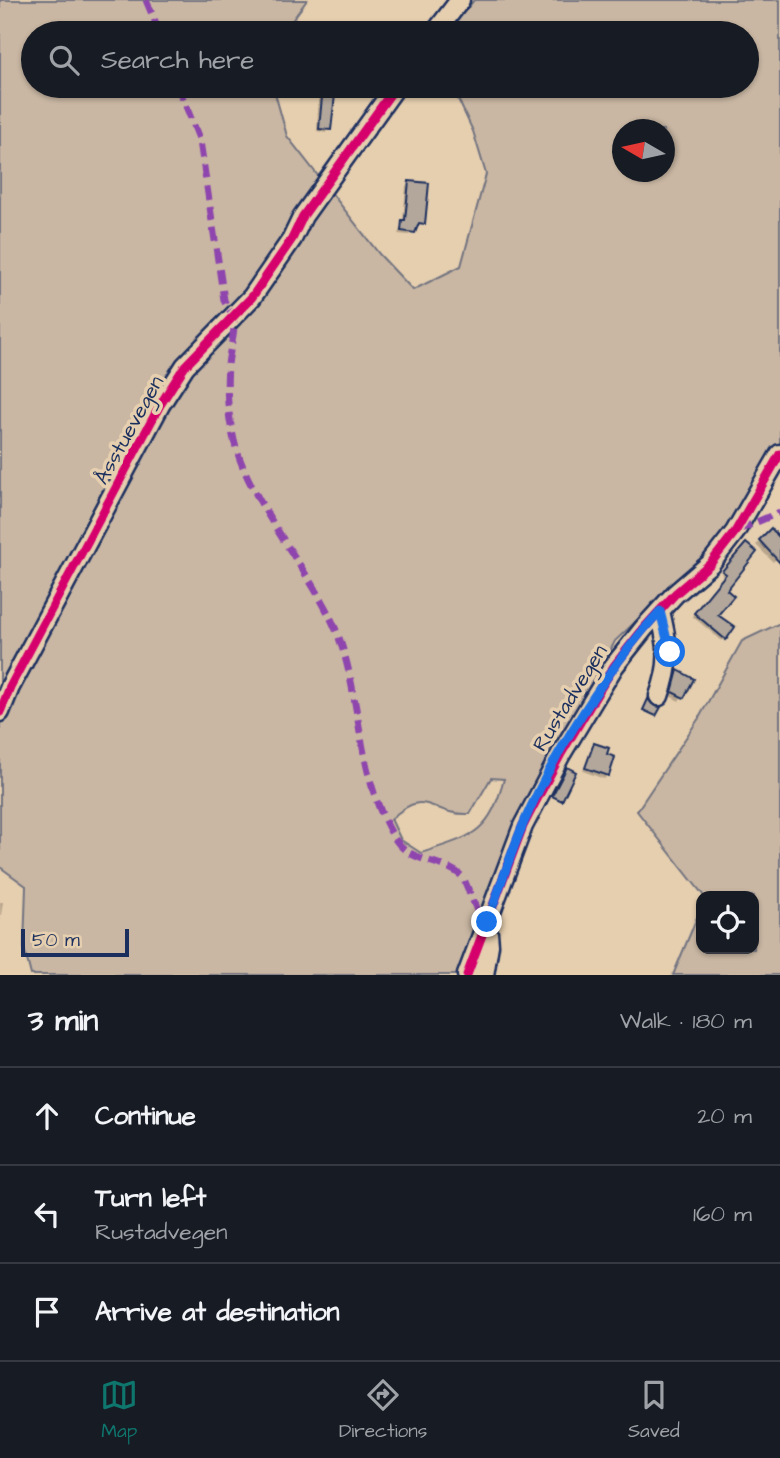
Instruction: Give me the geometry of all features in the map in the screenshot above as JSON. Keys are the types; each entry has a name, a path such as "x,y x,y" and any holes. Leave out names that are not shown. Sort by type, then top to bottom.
{"street":[{"path":"444,21 460,0"},
{"name":"Åsstuevegen","path":"0,712 34,641 160,405 185,366 252,297 292,239 303,216 387,98"},
{"name":"Rustadvegen","path":"467,975 523,826 561,754 614,666 660,611 710,564 735,532 780,454"},
{"path":"659,696 667,673 670,652 660,611"},
{"name":"Rustadvegen","path":"484,975 489,945 487,922"}],"shaded area":[{"path":"0,0 307,0 292,21 21,21 21,98 276,98 287,136 380,255 413,290 461,266 486,174 473,131 458,98 759,98 759,21 457,21 474,0 780,0 780,446 737,518 696,564 615,641 578,715 551,757 513,829 470,975 31,975 24,948 26,886 0,867","holes":["491,778 504,779 485,823 476,831 421,853 401,840 391,819 403,809 421,803 446,811 470,814"]},
{"path":"780,623 780,975 673,975 696,920 696,954 759,954 759,891 700,891 637,811 699,718 742,641"}],"building":[{"path":"322,98 335,98 331,130 319,129"},
{"path":"409,181 429,183 425,224 419,223 415,233 401,231 402,220 405,220"},
{"path":"771,528 780,538 780,563 759,540"},
{"path":"746,543 757,552 727,590 734,596 718,615 735,627 726,640 694,613 726,574 722,571"},
{"path":"678,670 694,679 684,698 672,692"},
{"path":"648,699 655,706 661,707 656,716 643,710"},
{"path":"594,743 609,748 607,754 615,757 609,776 585,768"},
{"path":"567,767 576,772 562,801 552,796"}],"marked path":[{"path":"146,0 155,21"},
{"path":"183,98 200,141 224,300 234,319 227,394 232,431 241,463 264,509 332,621 349,674 372,786 395,839 410,853 447,867 463,877 481,920 487,922"},
{"path":"738,530 780,512"}],"cycle path":[{"path":"0,712 10,687 160,405 185,366 252,297 292,239 303,216 387,98"},
{"path":"467,975 523,826 561,754 614,666 644,628 675,594 710,564 735,532 780,454"}],"route":[{"path":"487,922 523,826 561,754 614,666 660,611 670,652"}]}
